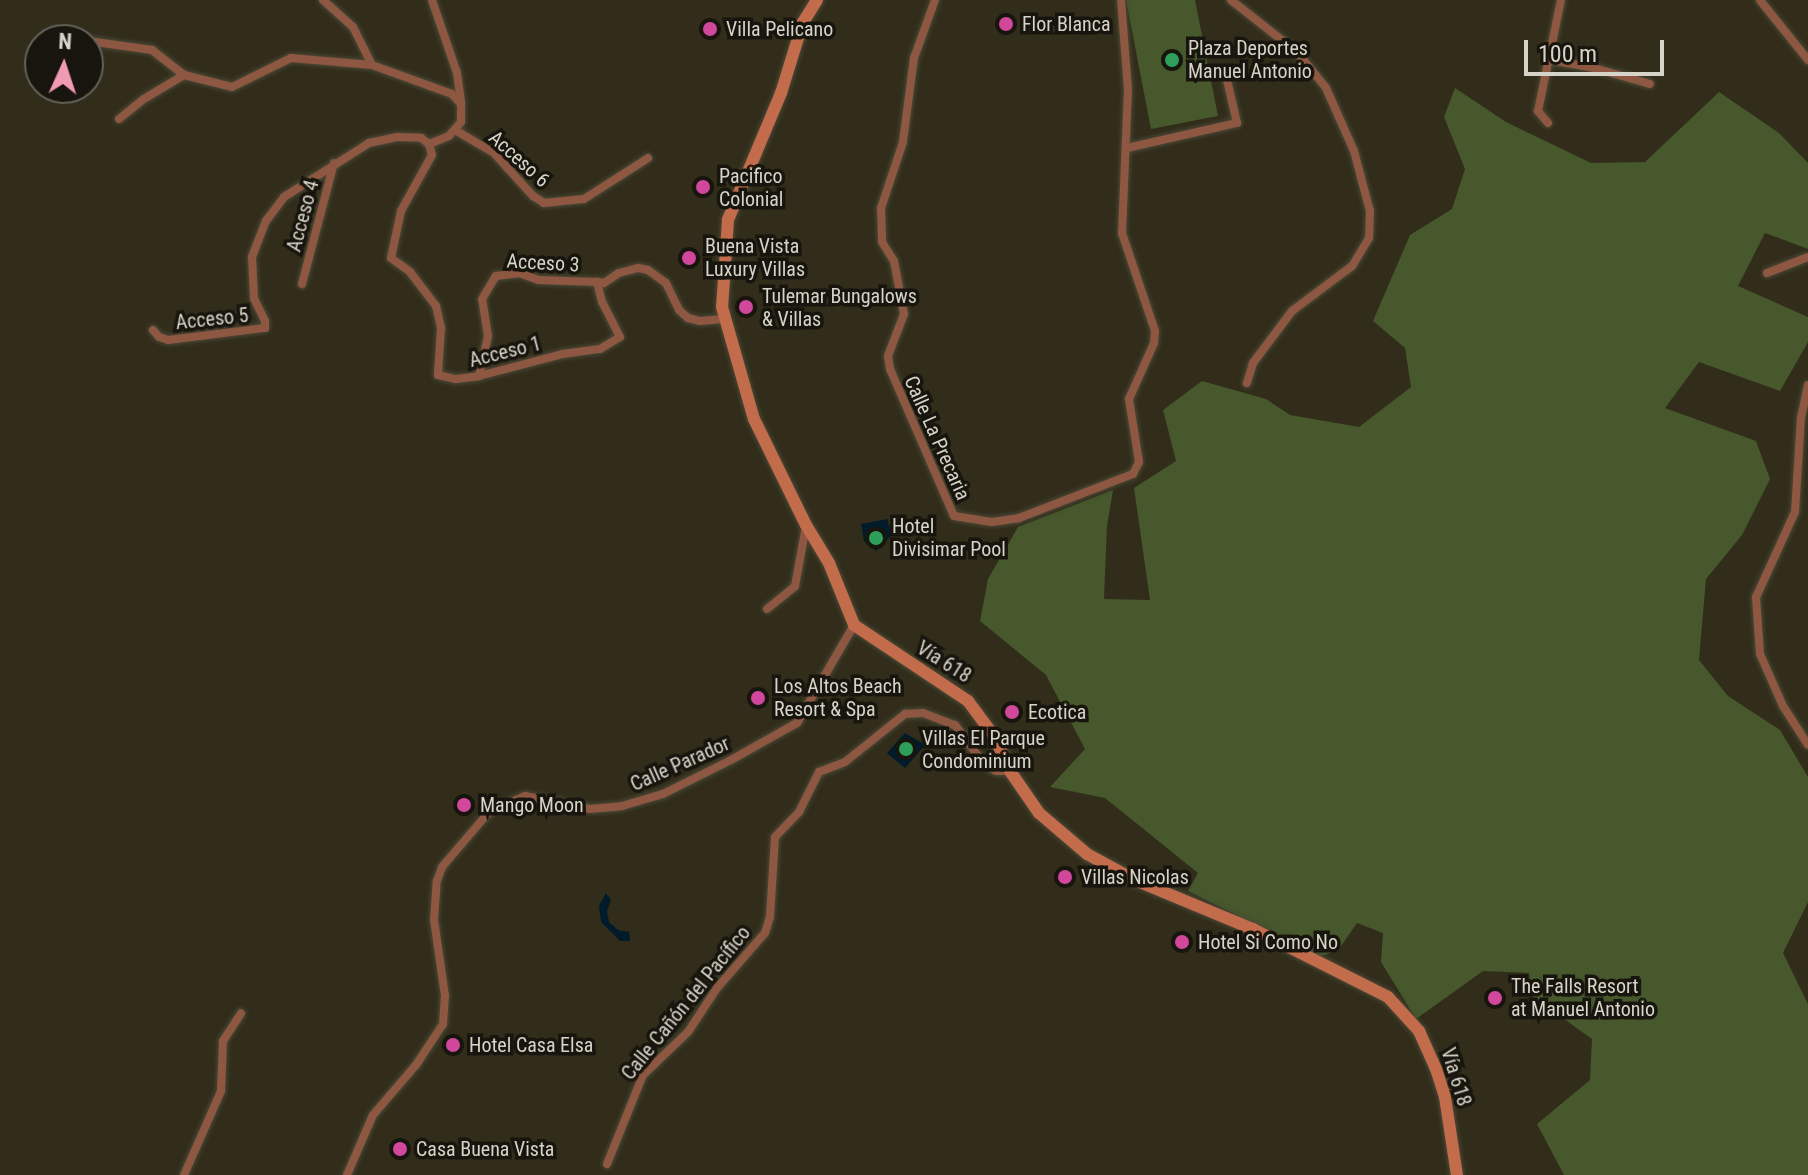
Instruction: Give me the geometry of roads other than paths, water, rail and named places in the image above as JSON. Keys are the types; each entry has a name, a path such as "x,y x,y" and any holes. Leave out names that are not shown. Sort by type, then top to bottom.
{"street":[{"path":"323,0 353,27 372,65"},
{"path":"429,144 455,130 461,122 457,73 432,0"},
{"path":"817,0 803,22 781,93 728,220 723,268 724,319 754,419 806,525 829,563 854,625"},
{"name":"Calle La Precaria","path":"935,0 914,58 903,142 881,208 882,242 894,261 904,314 888,356 890,369 954,516 992,522 1019,518 1133,474 1139,462 1129,399 1154,343 1155,331 1122,233 1127,148 1121,0"},
{"path":"1231,0 1298,53 1326,88 1354,151 1370,211 1369,238 1352,266 1292,311 1253,363 1247,383"},
{"path":"1548,123 1538,111 1561,0"},
{"path":"1760,0 1808,60"},
{"path":"104,43 152,50 184,75 232,87 291,58 372,65 407,80 436,85 452,94 461,104"},
{"path":"1551,60 1650,84"},
{"path":"119,119 144,99 184,75"},
{"path":"1127,148 1237,123 1227,80"},
{"name":"Acceso 6","path":"455,130 494,153 533,196 544,203 584,199 648,158"},
{"name":"Acceso 4","path":"302,284 334,163 381,138 421,138 429,144"},
{"name":"Acceso 1","path":"429,144 432,155 401,211 391,258 410,272 436,306 441,328 438,375 456,379 479,376 563,354 600,349 620,337 602,302 597,282"},
{"name":"Acceso 5","path":"153,330 159,337 168,340 215,331 265,328 265,321 254,298 250,272 257,241 266,221 284,197 334,163"},
{"path":"1767,273 1808,257"},
{"path":"597,282 604,283 619,273 648,270 666,283 679,310 688,318 700,321 724,319"},
{"name":"Acceso 3","path":"479,376 488,336 482,299 496,276 519,273 538,280 597,282"},
{"path":"1808,385 1801,417 1795,512 1756,597 1760,654 1783,706 1808,745"},
{"path":"767,609 795,586 806,525"},
{"name":"Vía 618","path":"854,625 968,701 994,736 1010,771 1039,813 1087,854 1135,880 1253,929 1388,997 1419,1031 1436,1069 1445,1097 1457,1175"},
{"name":"Calle Parador","path":"347,1175 373,1115 416,1065 443,1024 445,996 434,920 437,881 442,867 489,812 525,796 590,809 622,806 663,794 731,760 797,723 854,625"},
{"name":"Calle Cañón del Pacífico","path":"607,1164 634,1089 643,1075 688,1032 717,988 765,933 770,917 775,837 799,812 819,772 845,762 905,714 923,713 955,725 984,764 996,771 1010,771"},
{"path":"184,1175 221,1091 223,1041 241,1013"}],"water":[{"name":"Hotel Divisimar Pool","path":"887,519 892,535 876,551 864,541 861,524"},
{"name":"Villas El Parque Condominium","path":"905,733 925,745 905,768 887,753"},
{"path":"606,893 611,900 607,911 609,922 618,930 629,932 630,941 620,941 601,922 599,906"}],"place":[{"name":"Flor Blanca","path":"1006,24"},
{"name":"Villa Pelicano","path":"710,29"},
{"name":"Plaza Deportes Manuel Antonio","path":"1172,60"},
{"name":"Pacifico Colonial","path":"703,187"},
{"name":"Buena Vista Luxury Villas","path":"689,258"},
{"name":"Tulemar Bungalows & Villas","path":"746,307"},
{"name":"Hotel Divisimar Pool","path":"876,538"},
{"name":"Los Altos Beach Resort & Spa","path":"758,698"},
{"name":"Ecotica","path":"1012,712"},
{"name":"Villas El Parque Condominium","path":"906,749"},
{"name":"Mango Moon","path":"464,805"},
{"name":"Villas Nicolas","path":"1065,877"},
{"name":"Hotel Si Como No","path":"1182,942"},
{"name":"The Falls Resort at Manuel Antonio","path":"1495,998"},
{"name":"Hotel Casa Elsa","path":"453,1045"},
{"name":"Casa Buena Vista","path":"400,1149"}]}
